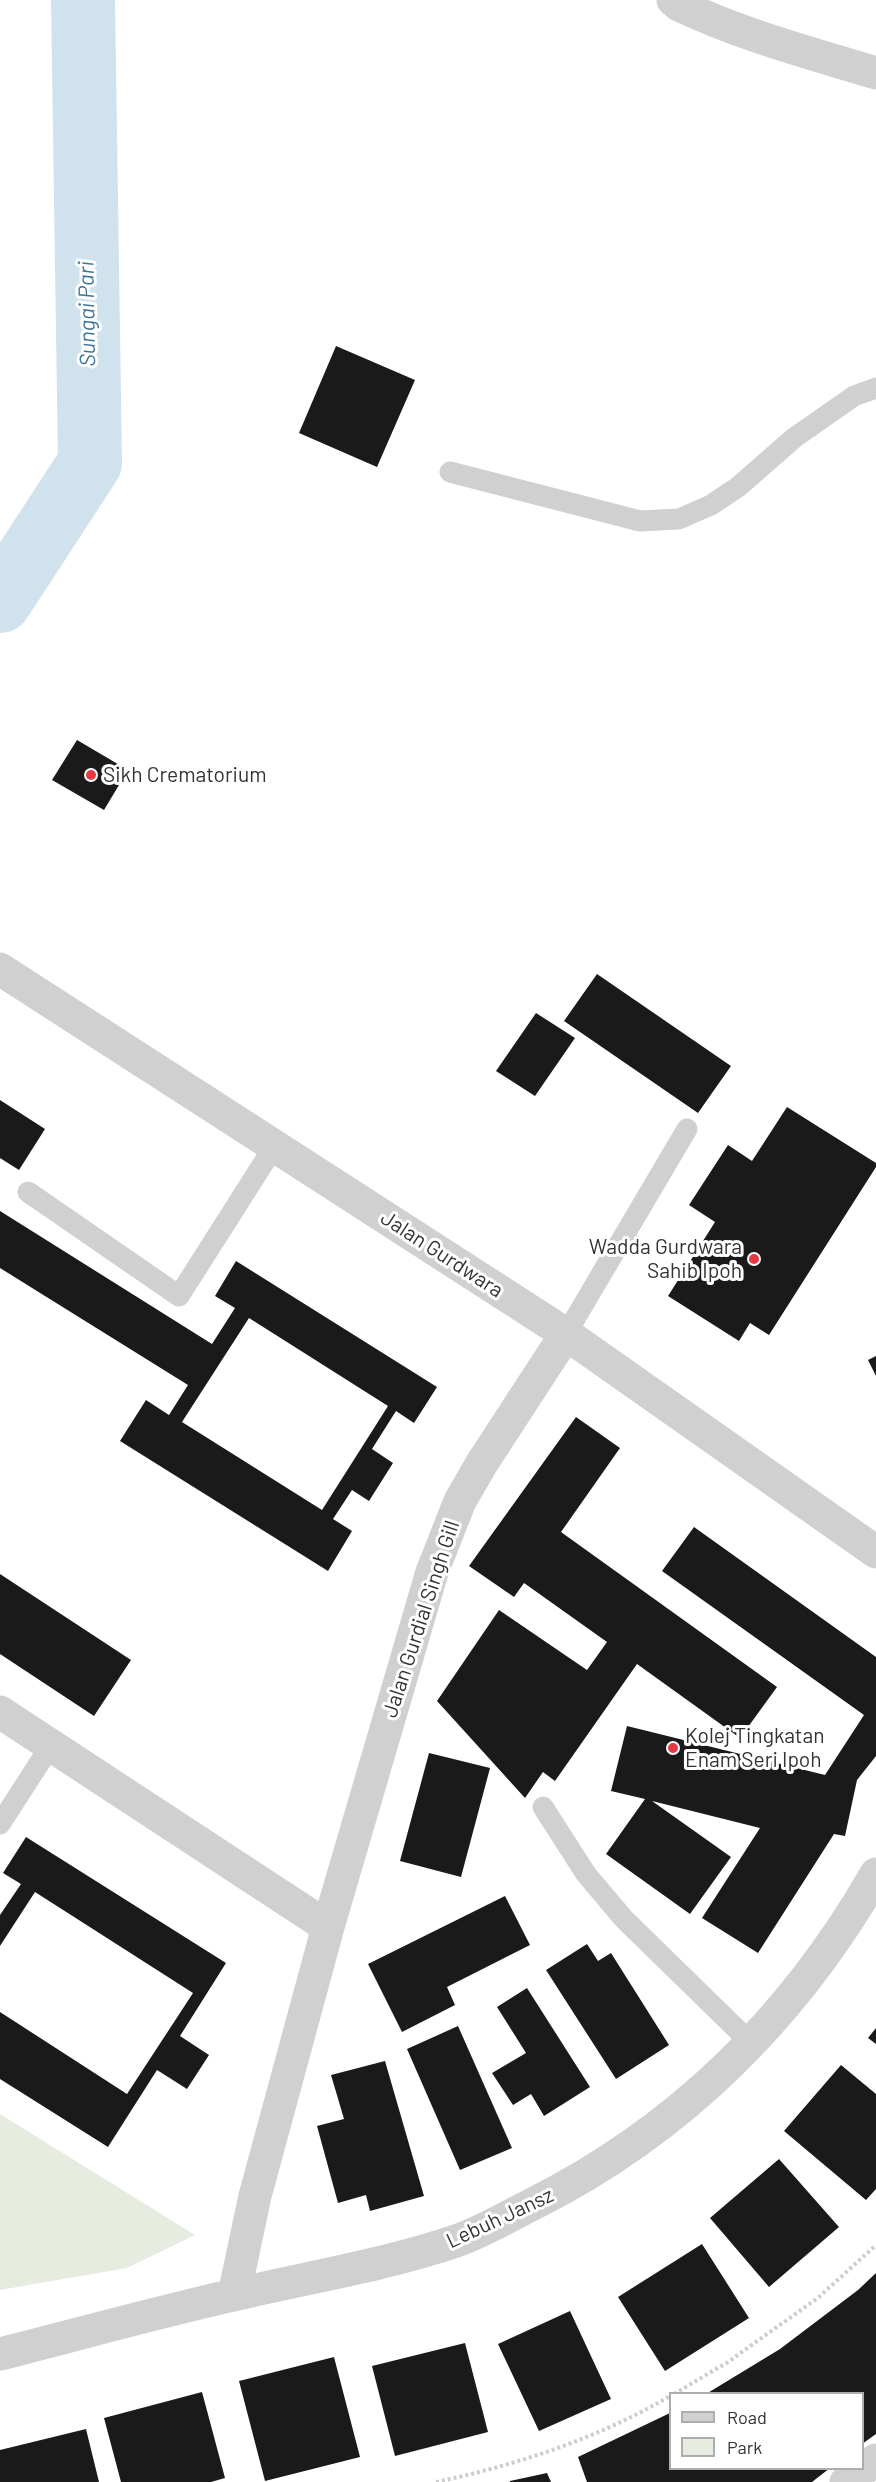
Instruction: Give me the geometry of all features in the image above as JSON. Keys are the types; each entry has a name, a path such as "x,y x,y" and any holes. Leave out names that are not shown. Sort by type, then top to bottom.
{"street":[{"path":"673,0 724,26 789,49 876,73"},
{"name":"Jalan Gurdwara","path":"0,969 566,1334 876,1552"},
{"name":"Jalan Gurdial Singh Gill","path":"234,2295 255,2196 328,1927 432,1572 460,1501 566,1334"},
{"path":"0,1712 328,1927"},
{"name":"Lebuh Jansz","path":"0,2354 234,2295 410,2254 458,2240 580,2181 637,2144 710,2083 752,2044 826,1953 876,1874"},
{"path":"846,2482 862,2470"}],"lane":[{"path":"450,472 640,521 679,519 711,505 738,487 794,438 854,396 876,388"},
{"path":"566,1334 687,1129"},
{"path":"28,1192 179,1296 275,1145"},
{"path":"0,1824 51,1745"},
{"path":"543,1808 586,1874 624,1919 752,2044"}],"path":[{"path":"677,2392 728,2362 819,2297 876,2245"},
{"path":"436,2482 479,2473 557,2449 650,2408 669,2397"}],"green space":[{"path":"0,2114 195,2235 127,2268 0,2290"}],"building":[{"path":"336,346 415,380 377,467 299,433"},
{"name":"Sikh Crematorium","path":"77,740 128,770 104,810 52,780"},
{"path":"597,974 731,1066 698,1113 564,1021"},
{"path":"536,1013 575,1038 535,1096 496,1071"},
{"path":"0,1100 45,1129 19,1170 0,1158"},
{"name":"Wadda Gurdwara Sahib Ipoh","path":"787,1107 876,1163 876,1167 769,1335 750,1323 739,1341 668,1296 715,1222 689,1205 728,1145 752,1161"},
{"path":"0,1211 212,1344 235,1308 215,1296 236,1261 437,1387 414,1423 396,1411 372,1449 393,1463 369,1501 352,1490 333,1519 352,1531 328,1571 120,1441 146,1400 169,1415 188,1385 0,1268","holes":["249,1318 388,1406 322,1510 182,1422"]},
{"path":"876,1356 876,1376 868,1360"},
{"path":"576,1417 620,1448 561,1532 777,1687 740,1738 637,1664 555,1781 543,1772 525,1798 437,1701 499,1610 587,1670 607,1642 524,1583 514,1597 469,1566"},
{"path":"694,1527 876,1657 876,1756 857,1780 845,1836 834,1834 758,1953 702,1918 760,1828 652,1801 731,1857 690,1914 606,1854 645,1799 611,1791 627,1726 825,1775 864,1715 662,1571"},
{"path":"0,1574 131,1660 94,1716 0,1654"},
{"path":"429,1753 490,1768 461,1877 400,1861"},
{"path":"26,1837 226,1963 180,2036 209,2055 187,2089 157,2070 108,2147 0,2079 0,2012 127,2094 193,1993 35,1892 0,1946 0,1915 21,1884 3,1873"},
{"path":"505,1896 530,1945 447,1987 455,2005 402,2032 368,1964"},
{"path":"587,1944 598,1961 611,1953 669,2045 616,2079 546,1970"},
{"path":"527,1988 590,2087 544,2116 531,2094 513,2105 492,2073 526,2053 497,2007"},
{"path":"458,2026 512,2148 460,2170 407,2049"},
{"path":"876,2028 876,2044 868,2038"},
{"path":"385,2061 424,2196 370,2211 366,2195 338,2203 317,2126 344,2119 331,2075"},
{"path":"841,2065 876,2094 876,2189 866,2200 784,2131"},
{"path":"779,2159 839,2227 769,2287 710,2218"},
{"path":"702,2244 749,2318 665,2371 618,2297"},
{"path":"876,2273 876,2434 864,2443 864,2392 709,2392 780,2349 858,2290"},
{"path":"570,2311 611,2399 539,2431 498,2344"},
{"path":"465,2343 488,2432 395,2456 372,2366"},
{"path":"334,2357 360,2457 265,2481 239,2381"},
{"path":"202,2392 225,2478 211,2482 121,2482 104,2418"},
{"path":"669,2413 669,2470 827,2470 812,2482 587,2482 578,2457"},
{"path":"86,2429 99,2482 0,2482 0,2450"},
{"path":"547,2473 551,2482 510,2482 510,2481"}],"waterway":[{"name":"Sungai Pari","path":"0,601 90,463 83,0"}],"place":[{"name":"Sikh Crematorium","path":"91,775"},
{"name":"Wadda Gurdwara Sahib Ipoh","path":"754,1259"},
{"name":"Kolej Tingkatan Enam Seri Ipoh","path":"673,1748"}]}
